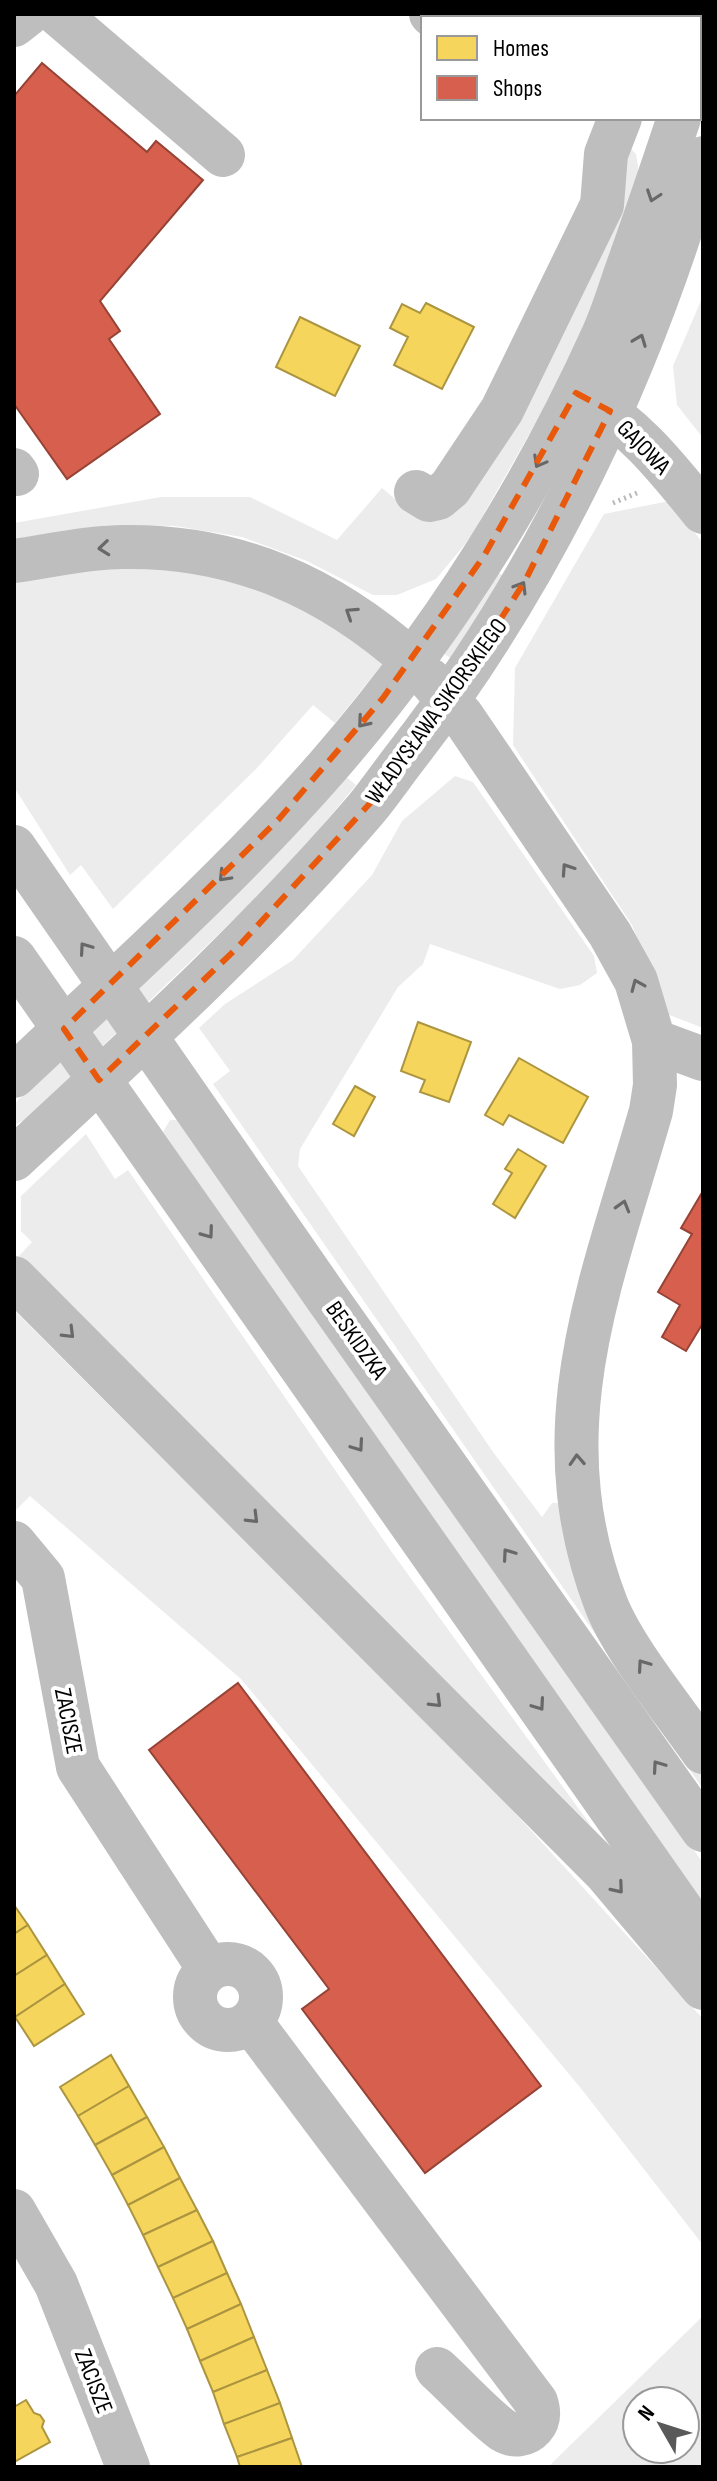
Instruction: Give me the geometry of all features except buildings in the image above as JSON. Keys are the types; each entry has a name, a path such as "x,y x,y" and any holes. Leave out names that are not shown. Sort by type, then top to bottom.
{"main road":[{"path":"14,25 28,14"},
{"path":"58,14 223,155"},
{"path":"416,492 429,500 438,498 450,488 502,410 602,205 606,154 620,120"},
{"path":"665,120 687,121"},
{"name":"WŁADYSŁAWA SIKORSKIEGO","path":"14,1159 235,950 307,876 374,799 449,700 489,640 545,545 593,402 605,331 687,121"},
{"name":"WŁADYSŁAWA SIKORSKIEGO","path":"14,1076 197,904 278,820 330,764 412,661 503,526 593,402 628,372 680,232 703,158"},
{"name":"GAJOWA","path":"593,402 642,441 703,512"},
{"path":"14,561 123,547 177,550 227,558 294,580 367,623 412,661 449,700 622,953 644,1003 654,1041 655,1085 651,1111 587,1332 577,1400 576,1459 585,1538 607,1606 634,1652 703,1752"},
{"name":"BESKIDZKA","path":"14,847 703,1830"},
{"path":"14,958 703,1940"},
{"path":"654,1041 703,1059"},
{"path":"14,1278 606,1873 703,1988"},
{"name":"ZACISZE","path":"14,1543 43,1578 78,1767 209,1969 223,1964 237,1965 251,1972 259,1984 261,1999 258,2012 251,2022 536,2402 539,2412 537,2422 531,2430 522,2434 504,2431 437,2369"},
{"name":"ZACISZE","path":"14,2211 56,2284 128,2467"}],"highlighted area":[{"path":"576,393 610,411 525,581 449,700 374,799 235,950 99,1080 64,1029 278,820 383,698 484,556"}],"shaded area":[{"path":"629,147 636,154 642,193 559,382 470,538 436,579 397,595 373,595 307,561 242,537 175,526 107,525 14,539 14,523 161,497 250,497 337,540 382,488 414,515 433,518"},
{"path":"703,296 703,438 677,405 673,366"},
{"path":"669,501 703,543 703,1028 667,1014 632,925 513,745 515,668 604,514"},
{"path":"176,564 297,602 384,662 335,723 313,705 257,768 113,909 81,865 70,875 14,787 14,583 98,568"},
{"path":"497,572 504,576 452,659 441,652"},
{"path":"344,775 356,785 287,868 27,1119 14,1125 14,1104 272,857"},
{"path":"455,776 473,782 594,956 597,973 580,985 560,989 430,944 423,964 398,987 300,1149 298,1166 493,1452 542,1517 552,1503 560,1503 654,1707 703,1776 703,1789 213,1084 230,1071 199,1028 225,1004 293,960 372,875 402,821"},
{"path":"170,1120 180,1120 703,1863 703,1904 163,1132"},
{"path":"86,1134 115,1179 128,1170 391,1551 592,1827 19,1256 32,1242 21,1231 21,1196"},
{"path":"14,1310 496,1792 703,2019 703,2245 583,2091 241,1679 30,1496 14,1512"},
{"path":"703,2316 703,2467 548,2467 621,2396 621,2465 701,2465 701,2385 632,2385"}]}
